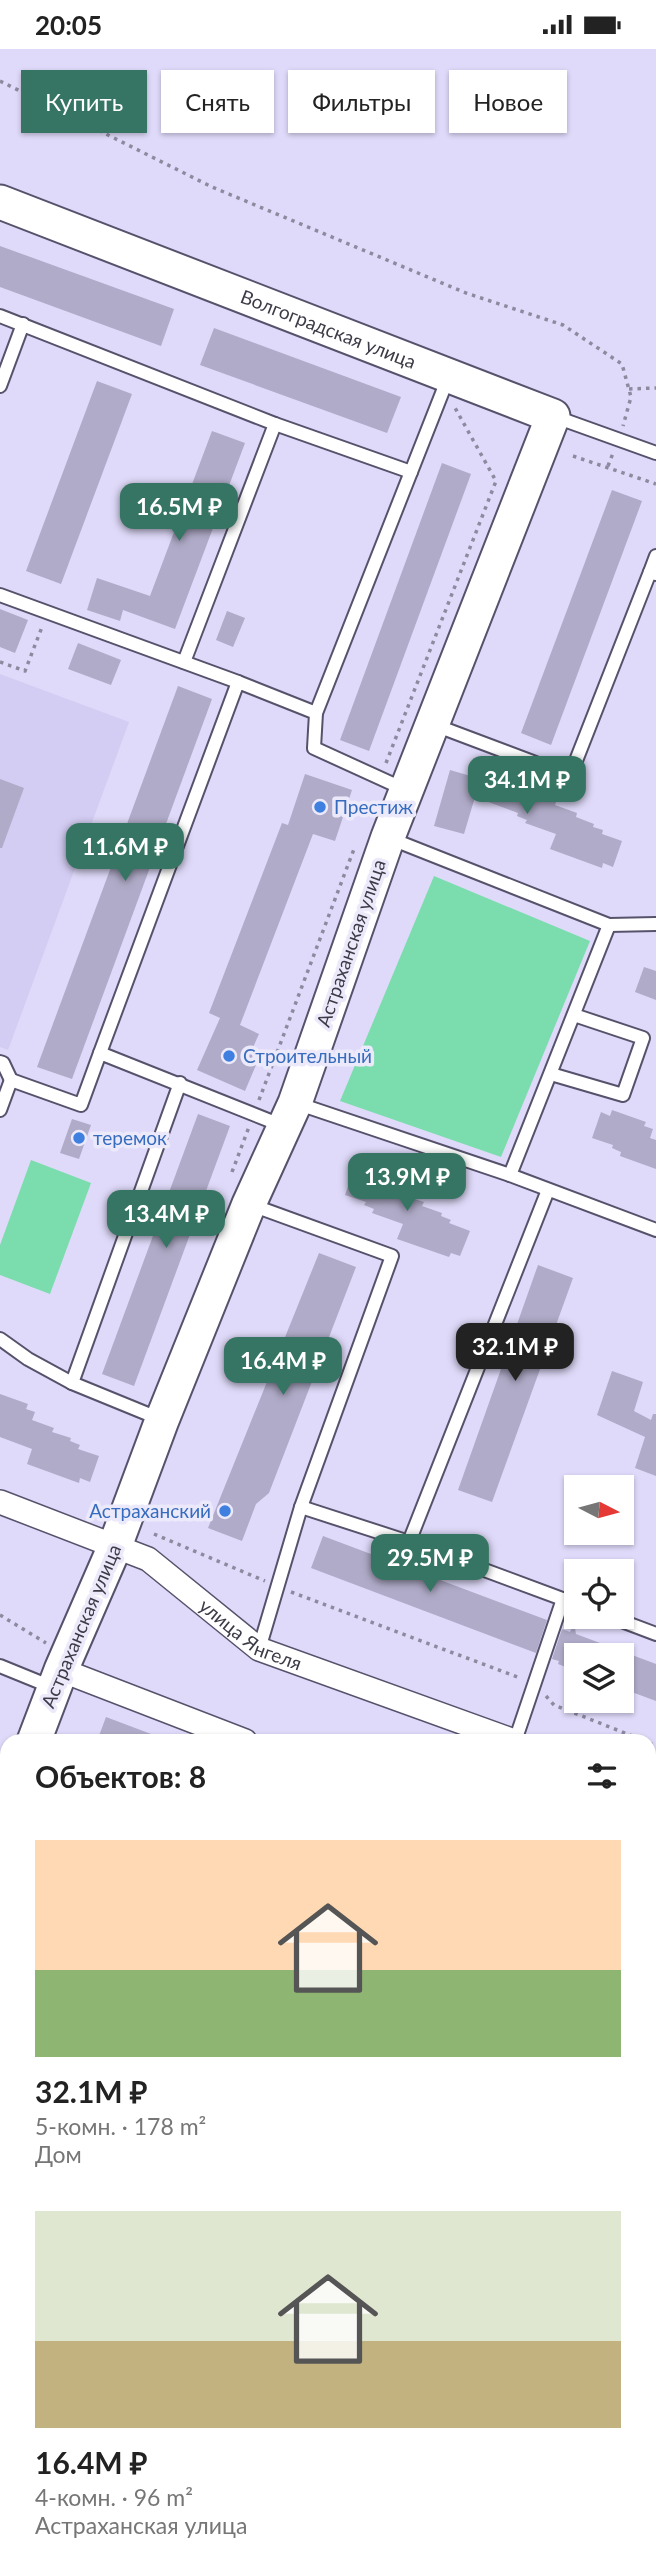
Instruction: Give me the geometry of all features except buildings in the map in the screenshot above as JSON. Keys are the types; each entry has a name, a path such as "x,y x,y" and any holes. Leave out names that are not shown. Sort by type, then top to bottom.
{"street":[{"name":"Волгоградская улица","path":"0,202 445,386 553,415"},
{"name":"Астраханская улица","path":"36,1734 56,1669 116,1545 162,1420 239,1191 277,1114 372,840 394,784 431,724 553,415"},
{"name":"улица Янгеля","path":"0,1502 148,1559 258,1649 495,1734"},
{"path":"56,1669 227,1734"}],"lane":[{"path":"0,316 275,424 411,472"},
{"path":"0,386 23,324"},
{"path":"394,784 314,748 316,713 445,386"},
{"name":"Волгоградская улица","path":"553,415 656,453"},
{"path":"184,662 275,424"},
{"path":"431,724 570,776 653,573 656,556"},
{"path":"0,595 316,713"},
{"path":"11,1080 82,1105 238,682"},
{"path":"372,840 609,925 656,924"},
{"path":"510,1175 609,925"},
{"path":"551,1074 622,1095 643,1038 574,1016"},
{"path":"100,1053 180,1083 277,1114 510,1175 656,1230"},
{"path":"0,1062 11,1080 0,1110"},
{"path":"72,1383 180,1083"},
{"path":"409,1542 548,1190"},
{"path":"239,1191 392,1256 301,1507 258,1649"},
{"path":"0,1339 28,1359 72,1383 162,1420"},
{"path":"301,1507 409,1542 564,1600"},
{"path":"517,1734 564,1614"},
{"path":"634,1626 656,1634"},
{"path":"0,1667 56,1669"}],"path":[{"path":"0,81 212,187 466,293 563,325 622,364 631,397 618,439"},
{"path":"394,784 496,481 445,386"},
{"path":"629,389 656,388"},
{"path":"573,456 656,484"},
{"path":"0,662 25,671 47,612"},
{"path":"239,1191 277,1114 372,840"},
{"path":"154,1534 278,1587 535,1683 554,1705 627,1734"},
{"path":"0,1615 56,1669"}],"shaded area":[{"path":"0,674 129,722 8,1050 0,1047"}],"green space":[{"path":"434,876 590,941 501,1157 340,1101"},
{"path":"31,1160 91,1183 50,1294 0,1275 0,1245"}],"place":[{"name":"Престиж","path":"320,807"},
{"name":"Строительный","path":"229,1056"},
{"name":"теремок","path":"79,1138"},
{"name":"Астраханский","path":"225,1511"}]}
